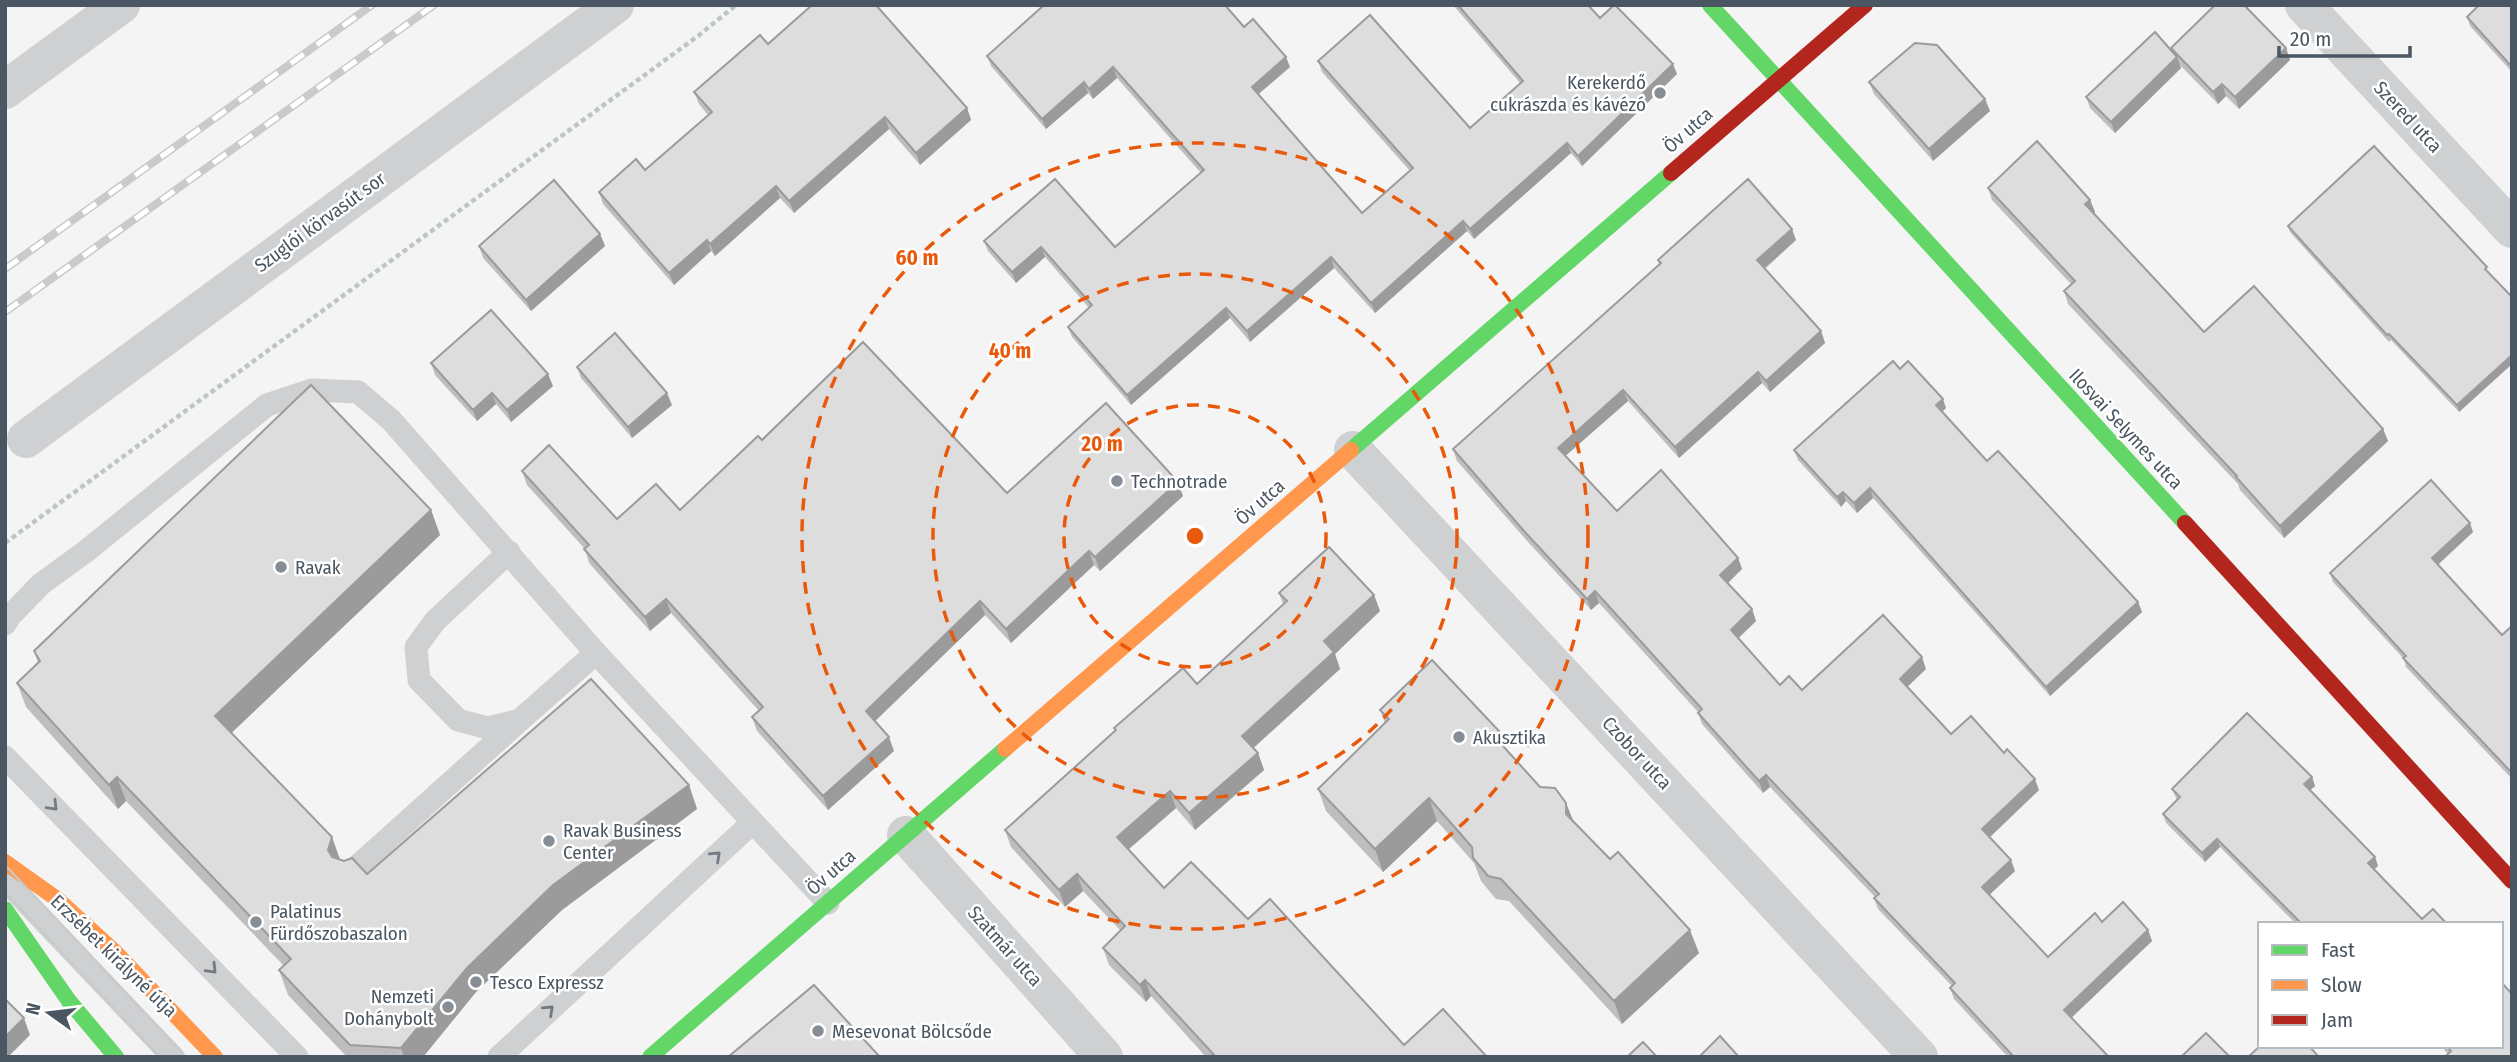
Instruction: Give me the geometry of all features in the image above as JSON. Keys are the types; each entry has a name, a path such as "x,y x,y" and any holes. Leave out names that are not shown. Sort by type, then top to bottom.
{"street":[{"path":"5,90 121,5"},
{"name":"Szuglói körvasút sor","path":"26,439 615,5"},
{"name":"Ilosvai Selymes utca","path":"1710,5 2512,881"},
{"name":"Öv utca","path":"650,1057 1865,5"},
{"name":"Szered utca","path":"2304,5 2512,229"},
{"name":"Czobor utca","path":"1353,450 1919,1057"},
{"name":"Szatmár utca","path":"906,835 1104,1057"},
{"name":"Erzsébet királyné útja","path":"5,862 57,899 116,953 215,1057"},
{"path":"5,909 69,1001 116,1057"}],"lane":[{"path":"5,624 41,584 267,405 312,390 358,392 391,420 596,653 828,903"},
{"path":"509,552 435,621 416,647 419,680 458,720 488,728 520,720"},
{"path":"351,872 596,653"},
{"path":"5,757 297,1057"},
{"path":"499,1057 752,823"},
{"name":"Erzsébet királyné útja","path":"5,880 173,1057"}],"path":[{"path":"5,542 687,44 736,5"}],"building":[{"path":"812,5 876,5 967,108 916,153 885,117 789,201 776,186 710,244 707,240 669,273 599,192 636,159 645,170 712,112 694,92 760,35 768,44"},
{"path":"1044,5 1225,5 1244,27 1253,19 1286,57 1252,87 1362,213 1413,168 1318,61 1370,15 1470,128 1523,81 1458,5 1588,5 1600,18 1615,5 1673,64 1578,156 1567,143 1470,229 1463,221 1371,303 1331,257 1247,331 1226,308 1127,395 1068,327 1092,305 1041,247 1012,272 984,241 1055,179 1115,247 1204,170 1113,67 1089,89 1084,82 1042,119 987,56"},
{"path":"2215,5 2244,5 2286,48 2235,97 2222,84 2213,92 2171,48"},
{"path":"2479,5 2512,5 2512,67 2467,17"},
{"path":"2155,32 2177,57 2111,122 2086,97"},
{"path":"1915,43 1937,45 1985,99 1929,149 1869,82"},
{"path":"2037,141 2090,200 2085,204 2204,332 2254,286 2383,429 2280,526 2237,476 2064,291 2075,281 1988,188"},
{"path":"2374,146 2512,297 2512,355 2457,405 2389,334 2387,335 2288,226"},
{"path":"1748,179 1792,229 1757,260 1821,331 1766,381 1758,372 1675,447 1623,390 1558,448 1617,511 1661,470 1738,558 1720,575 1752,609 1731,630 1780,685 1789,676 1802,690 1883,615 1922,657 1900,679 1951,734 1971,716 2004,753 2007,749 2035,779 1982,829 2011,860 1982,887 2048,957 2095,913 2102,922 2123,902 2148,930 2064,1010 2109,1057 2014,1057 1950,988 1955,983 1874,898 1879,894 1766,775 1759,781 1698,713 1702,709 1595,591 1587,599 1453,449 1661,263 1658,260"},
{"path":"554,180 600,234 526,300 479,246"},
{"path":"491,310 548,374 507,410 492,393 473,410 431,363"},
{"path":"615,333 667,393 628,427 577,367"},
{"path":"863,342 1007,493 1106,403 1178,482 1095,557 1089,551 1006,629 980,601 866,711 889,737 823,796 752,717 763,707 666,599 645,617 584,549 589,545 522,471 549,445 617,519 656,484 680,510 758,436 762,440"},
{"path":"1893,361 1900,369 1908,361 1943,399 1936,405 1987,461 1998,451 2138,602 2046,687 1870,488 1854,503 1843,492 1837,497 1794,450"},
{"path":"311,385 431,510 215,716 332,837 328,850 332,857 344,861 352,858 367,874 591,679 689,785 553,885 467,968 401,1048 350,1045 279,970 291,959 117,777 109,785 17,683 40,661 34,651"},
{"path":"2431,480 2470,523 2432,558 2502,635 2512,626 2512,773 2403,658 2406,656 2330,573"},
{"path":"1329,547 1374,595 1324,641 1334,652 1242,736 1258,753 1189,813 1170,791 1117,837 1164,888 1191,862 1248,919 1270,899 1404,1045 1443,1009 1487,1057 1216,1057 1145,980 1140,985 1103,948 1125,926 1077,874 1059,890 1005,830 1183,668 1197,684 1287,601 1279,593"},
{"path":"1432,660 1499,731 1494,736 1540,787 1555,788 1566,803 1566,814 1610,859 1618,852 1690,930 1614,1001 1501,879 1488,876 1473,858 1472,847 1429,798 1375,849 1318,789 1389,719 1380,710"},
{"path":"2247,713 2312,777 2304,784 2375,857 2368,863 2422,919 2433,909 2445,922 2300,922 2217,839 2202,853 2163,814 2180,797 2172,789"},
{"path":"2503,984 2512,994 2512,1057 2445,1057 2451,1051 2448,1048 2503,1048"},
{"path":"814,985 880,1057 728,1057"},
{"path":"5,999 24,1018 5,1037"},
{"path":"2206,1033 2230,1057 2181,1057"},
{"path":"1720,1036 1739,1057 1699,1057"},
{"path":"1643,1042 1657,1057 1627,1057"},
{"path":"2258,1048 2311,1048 2319,1057 2248,1057"}],"tram line":[{"path":"5,865 186,1057"},
{"path":"5,892 160,1057"}],"railway":[{"path":"5,269 372,5"},
{"path":"5,312 434,5"}],"traffic: fast":[{"path":"1710,5 2185,523"},
{"path":"1351,450 1671,173"},
{"path":"650,1057 1005,749"},
{"path":"5,909 69,1001 116,1057"}],"traffic: slow":[{"path":"1005,749 1351,450"},
{"path":"5,862 57,899 116,953 215,1057"}],"traffic: jam":[{"path":"1671,173 1865,5"},
{"path":"2185,523 2512,881"}],"place":[{"name":"Kerekerdő cukrászda és kávézó","path":"1660,93"},
{"name":"Technotrade","path":"1117,481"},
{"name":"Ravak","path":"281,567"},
{"name":"Akusztika","path":"1459,737"},
{"name":"Ravak Business Center","path":"549,841"},
{"name":"Palatinus Fürdőszobaszalon","path":"256,922"},
{"name":"Tesco Expressz","path":"476,982"},
{"name":"Nemzeti Dohánybolt","path":"448,1007"},
{"name":"Mesevonat Bölcsőde","path":"818,1031"}]}
